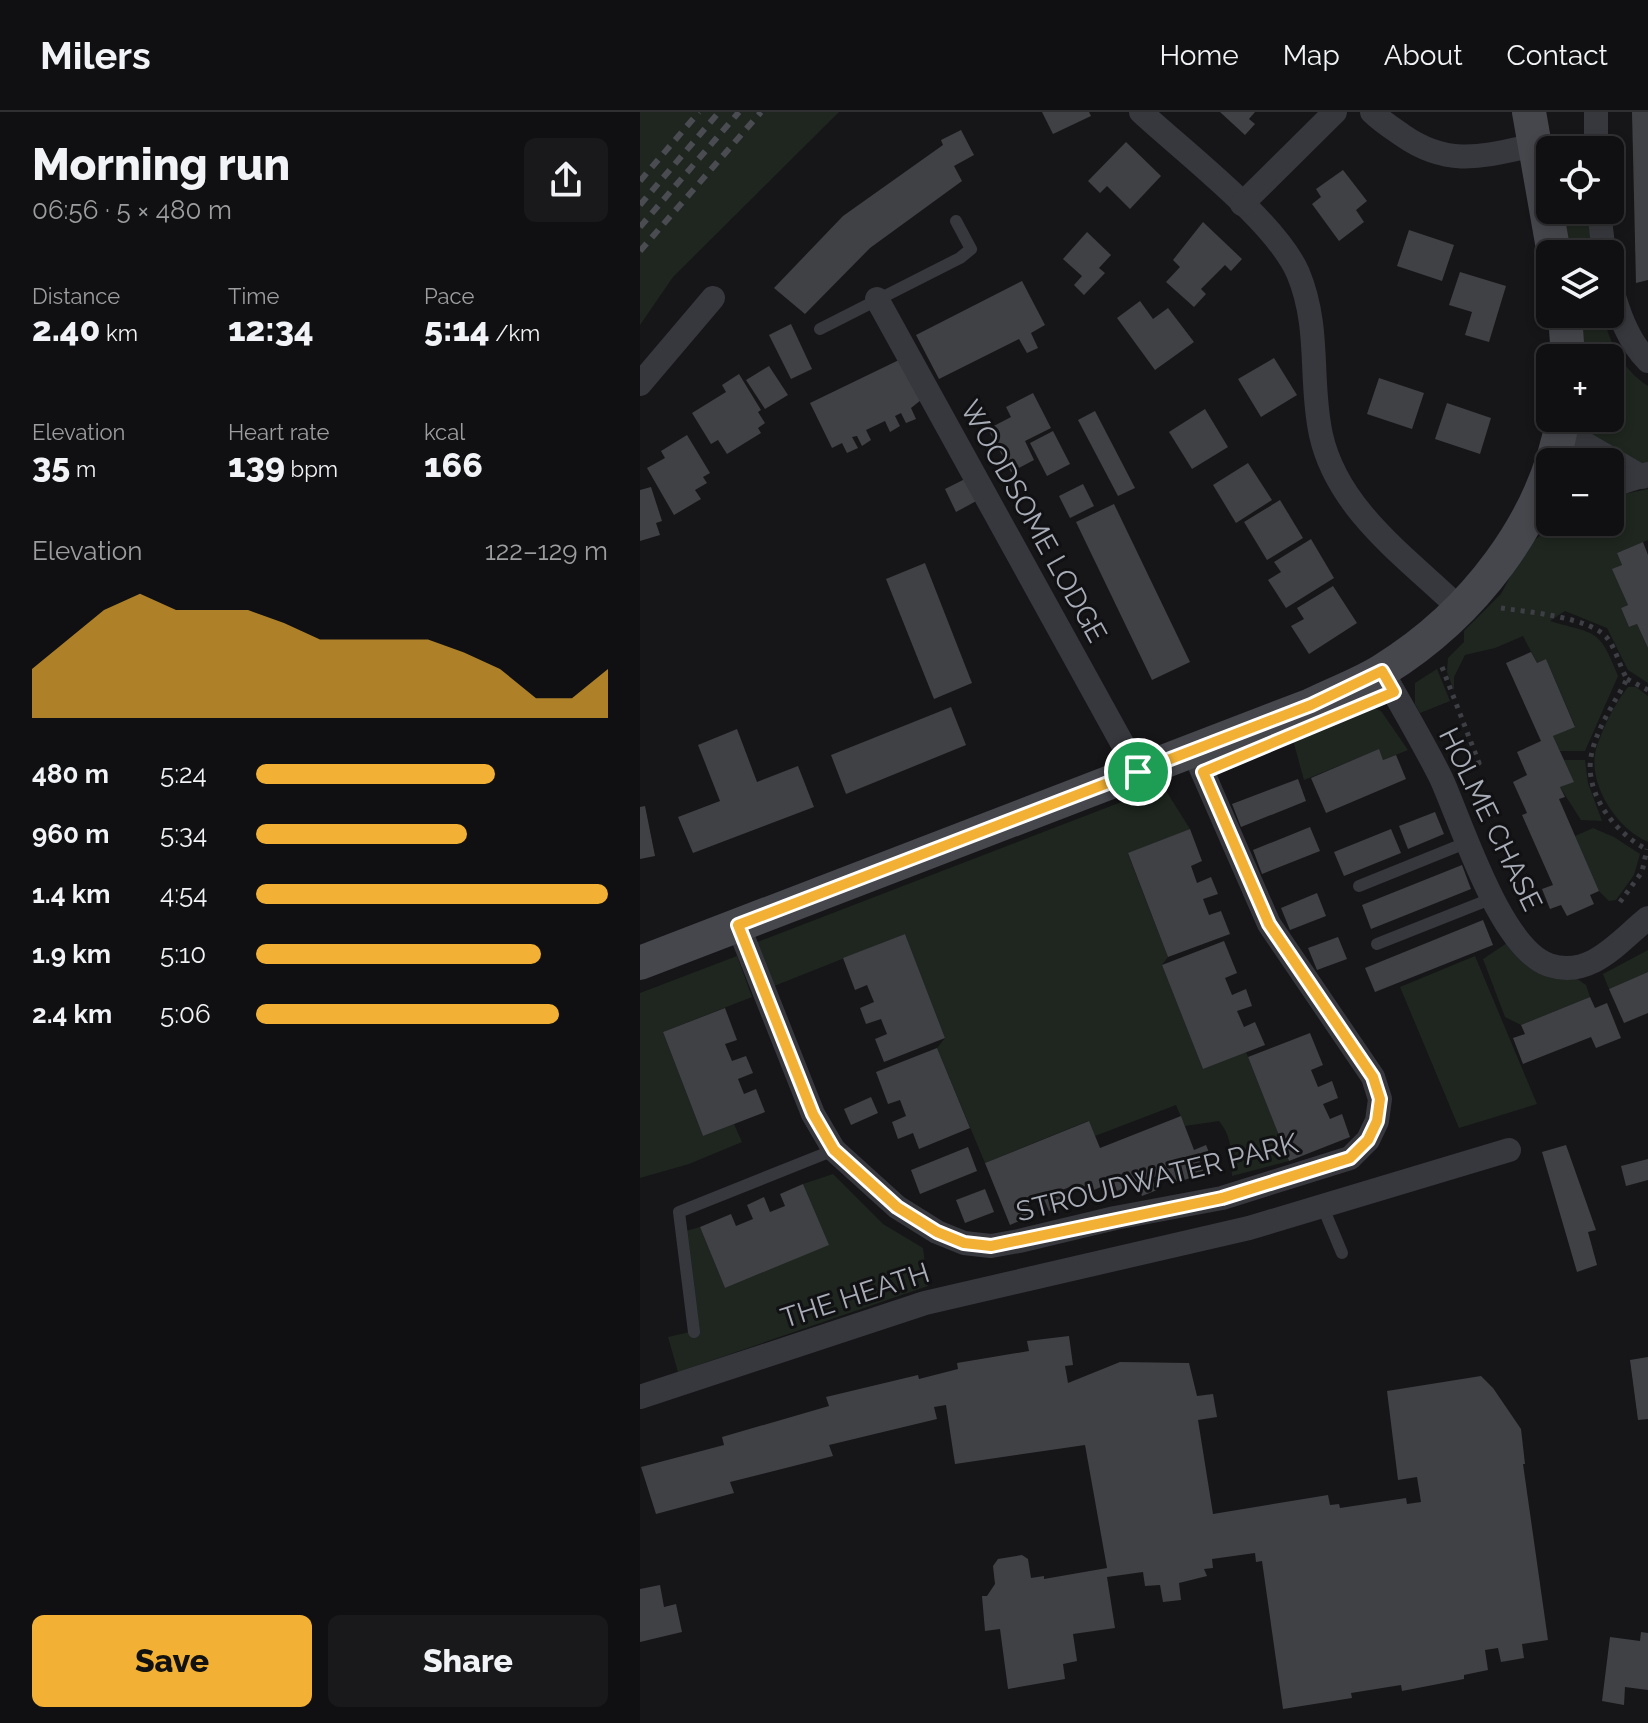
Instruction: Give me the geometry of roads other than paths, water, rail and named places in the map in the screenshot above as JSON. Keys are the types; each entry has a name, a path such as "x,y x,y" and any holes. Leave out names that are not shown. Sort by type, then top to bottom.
{"main road":[{"path":"640,963 1311,705 1382,671 1460,609 1536,524"}],"street":[{"path":"1141,112 1271,232 1297,272 1315,335 1321,437 1342,487 1366,521 1460,609"},
{"path":"1242,204 1335,112"},
{"path":"1372,112 1420,147 1445,156 1475,158 1532,128"},
{"path":"1596,112 1596,136"},
{"path":"640,384 713,298"},
{"name":"WOODSOME LODGE","path":"877,299 1138,772"},
{"path":"1624,324 1648,361"},
{"path":"1571,432 1577,439 1645,475"},
{"path":"1624,482 1645,475"},
{"name":"HOLME CHASE","path":"1382,671 1440,777 1493,898 1509,929 1524,949 1549,965 1574,967 1605,958 1648,918"},
{"name":"STROUDWATER PARK","path":"738,925 813,1114 834,1150 897,1207 937,1232 964,1243 991,1246 1222,1198 1350,1158 1368,1140 1377,1121 1380,1099 1373,1077 1269,924 1193,750"},
{"name":"THE HEATH","path":"640,1397 925,1303 1249,1228 1509,1150"}],"lane":[{"path":"820,329 960,258 971,249 956,221"},
{"path":"1359,886 1468,842"},
{"path":"1377,944 1493,898"},
{"path":"694,1332 679,1212 834,1150"},
{"path":"1322,1205 1342,1253"}],"railway":[{"path":"640,181 699,112"},
{"path":"640,205 719,112"},
{"path":"640,227 739,112"},
{"path":"640,251 761,112"}]}
